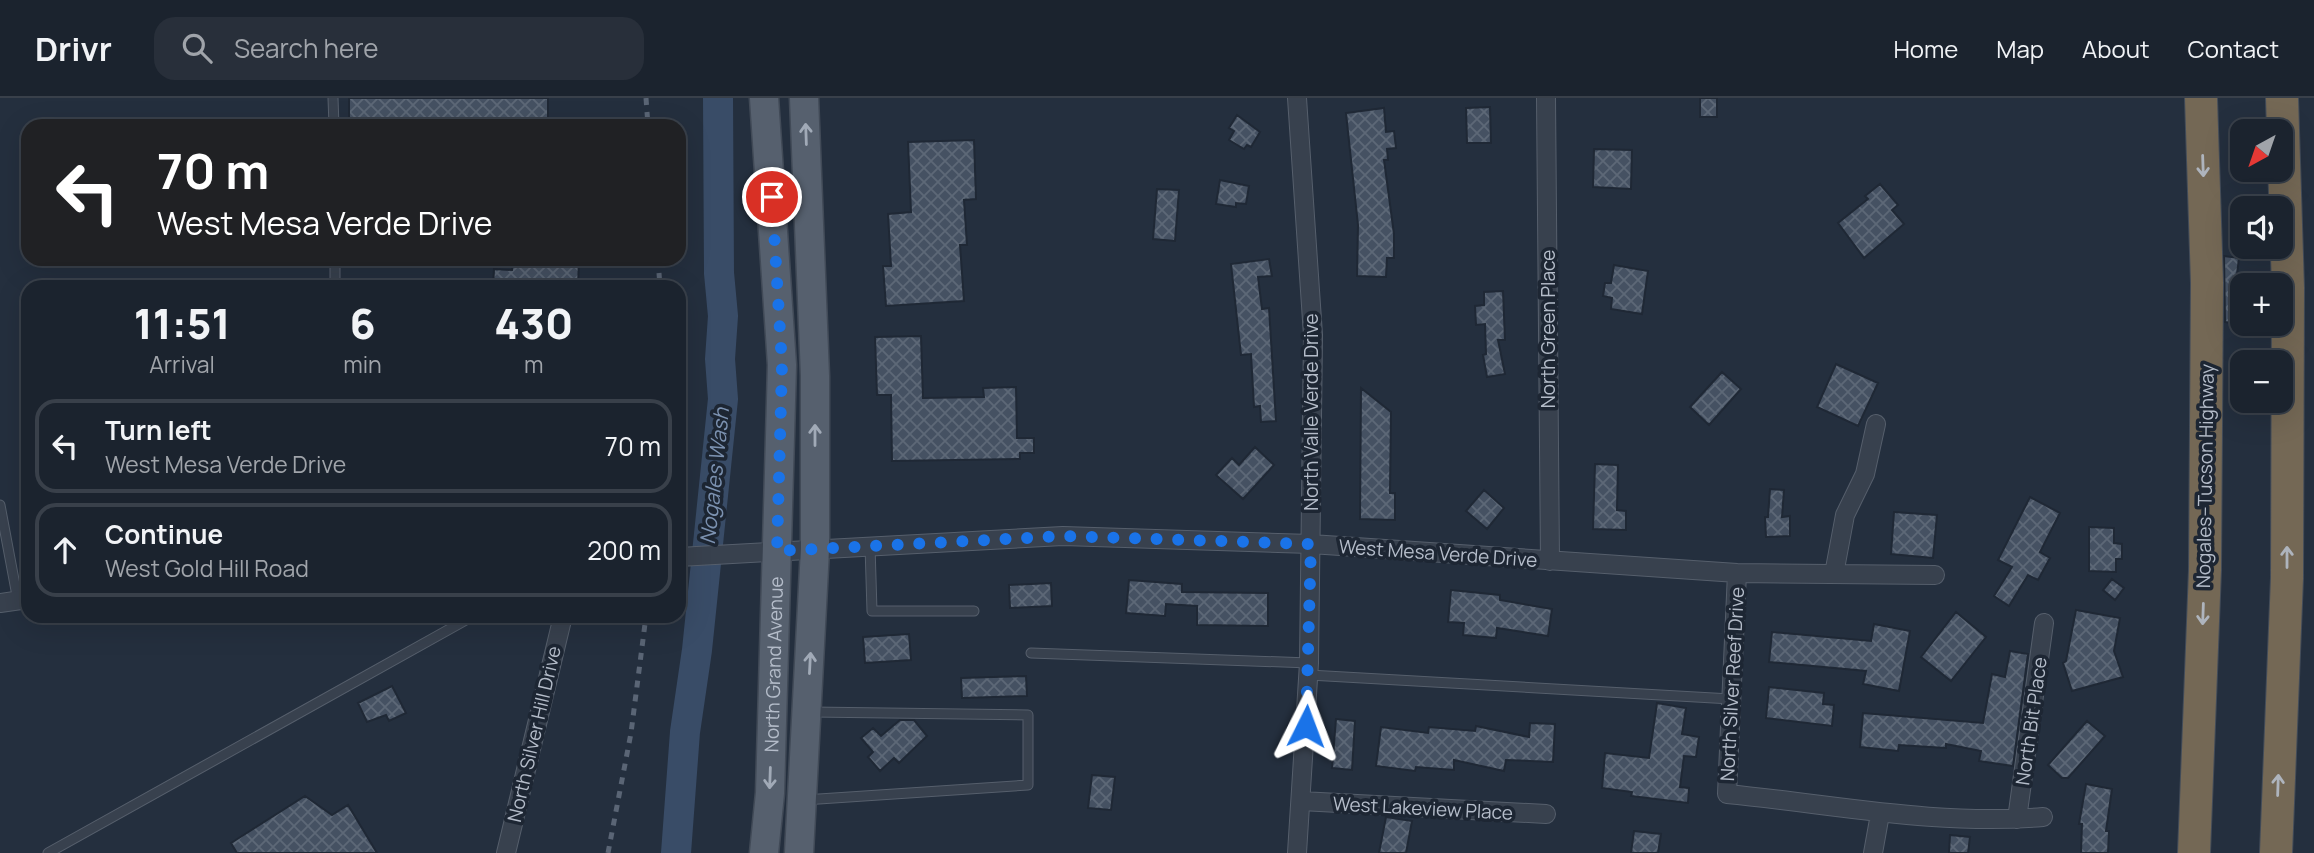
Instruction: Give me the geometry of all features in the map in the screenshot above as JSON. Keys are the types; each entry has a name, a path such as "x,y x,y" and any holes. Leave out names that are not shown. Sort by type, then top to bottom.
{"highway":[{"name":"Nogales–Tucson Highway","path":"2194,853 2205,556 2207,284 2201,98"},
{"path":"2276,853 2287,578 2288,288 2283,98"}],"main road":[{"name":"North Grand Avenue","path":"764,98 782,365 770,793 764,853"},
{"name":"North Grand Avenue","path":"799,853 816,549 815,376 804,98"}],"street":[{"name":"North Valle Verde Drive","path":"1297,98 1313,335 1309,669 1297,853"},
{"name":"North Green Place","path":"1546,98 1549,561"},
{"path":"1834,574 1845,516 1865,474 1876,424"},
{"name":"West Mesa Verde Drive","path":"686,557 1063,536 1311,544 1737,573 1935,575"},
{"name":"North Silver Reef Drive","path":"1737,573 1727,794 1880,814"},
{"name":"North Silver Hill Drive","path":"506,853 561,623"},
{"name":"North Bit Place","path":"2017,819 2044,623"},
{"name":"West Lakeview Place","path":"1301,801 1546,814"},
{"path":"1873,853 1880,814 2017,819 2043,817"}],"lane":[{"path":"333,98 334,119"},
{"path":"0,505 15,601"},
{"path":"870,546 872,611 974,611"},
{"path":"48,853 460,623"},
{"path":"1031,653 1309,669 1731,699"},
{"path":"803,800 1028,785 1028,715 808,712"}],"building":[{"path":"349,98 548,98 548,119 349,119"},
{"path":"1700,98 1717,98 1717,117 1700,117"},
{"path":"1490,107 1491,143 1467,143 1466,108"},
{"path":"1384,108 1386,132 1394,131 1396,148 1387,149 1388,160 1384,160 1394,234 1394,258 1387,258 1386,277 1357,276 1358,225 1346,113"},
{"path":"1237,115 1260,132 1251,147 1247,145 1244,149 1229,140 1234,131 1229,128"},
{"path":"974,140 976,199 964,200 967,245 960,245 964,301 886,306 883,266 891,266 888,214 911,212 908,142"},
{"path":"1594,149 1632,150 1631,189 1593,187"},
{"path":"1220,180 1249,186 1246,204 1236,203 1236,207 1216,204"},
{"path":"1880,184 1898,205 1892,210 1904,224 1864,258 1838,223 1868,199 1865,196"},
{"path":"1157,189 1179,190 1175,241 1153,239"},
{"path":"2224,256 2239,259 2237,273 2230,273 2230,323 2225,322"},
{"path":"1269,259 1272,276 1258,277 1262,309 1269,308 1276,421 1261,422 1260,406 1254,407 1251,354 1241,355 1231,264"},
{"path":"1614,265 1648,271 1642,314 1611,309 1612,298 1603,296 1605,283 1611,283"},
{"path":"512,266 579,266 578,280 493,280 494,269 512,270"},
{"path":"1503,291 1505,340 1498,340 1505,374 1487,377 1483,355 1486,354 1485,324 1476,325 1475,306 1484,305 1484,292"},
{"path":"921,336 923,398 984,397 983,388 1016,387 1017,438 1034,438 1034,453 1020,453 1020,459 892,461 891,395 877,395 875,337"},
{"path":"1836,364 1878,383 1858,426 1817,407"},
{"path":"1722,372 1741,389 1709,425 1690,407"},
{"path":"1361,388 1391,412 1390,493 1395,493 1395,520 1360,519"},
{"path":"1255,447 1274,465 1243,499 1216,475 1232,458 1239,465"},
{"path":"1595,464 1618,465 1617,510 1626,511 1626,530 1593,529"},
{"path":"1770,489 1784,490 1782,517 1790,516 1790,536 1766,537 1765,517 1768,517"},
{"path":"1484,490 1504,508 1487,529 1466,511"},
{"path":"2030,497 2060,513 2040,552 2050,558 2038,580 2028,575 2009,606 1994,596 2012,567 1998,560"},
{"path":"1894,512 1937,515 1933,558 1891,554"},
{"path":"2089,527 2114,528 2114,543 2122,544 2122,559 2116,559 2116,572 2089,571"},
{"path":"2112,579 2124,588 2115,600 2103,590"},
{"path":"1129,580 1182,584 1182,592 1268,593 1268,626 1197,625 1197,606 1166,604 1165,616 1126,613"},
{"path":"1051,583 1052,606 1010,608 1009,585"},
{"path":"1451,590 1500,595 1500,600 1552,609 1548,636 1497,628 1496,638 1463,635 1464,623 1448,622"},
{"path":"2076,610 2120,618 2114,651 2123,677 2072,691 2063,663 2066,661"},
{"path":"1956,612 1986,637 1951,681 1921,657"},
{"path":"1874,624 1910,631 1899,691 1863,684 1866,671 1769,662 1772,632 1871,641"},
{"path":"909,634 911,660 865,663 863,637"},
{"path":"2010,651 2028,654 2013,766 1979,761 1981,751 1946,744 1946,748 1899,745 1898,751 1860,747 1863,713 1983,723 1992,674 2005,677"},
{"path":"1026,676 1027,696 962,698 961,678"},
{"path":"392,686 406,713 389,721 386,715 367,722 358,703"},
{"path":"1769,687 1824,693 1823,704 1834,705 1832,726 1766,718"},
{"path":"1657,703 1686,708 1682,734 1699,737 1696,757 1684,756 1680,787 1689,788 1688,803 1631,796 1632,792 1602,788 1605,753 1649,758"},
{"path":"1336,719 1355,721 1352,770 1332,768"},
{"path":"900,720 914,720 927,736 899,763 894,758 880,771 868,757 873,752 861,738 873,728 881,736"},
{"path":"2087,721 2105,736 2068,778 2062,778 2048,765"},
{"path":"1530,723 1555,724 1553,762 1506,760 1504,771 1454,760 1454,770 1416,767 1415,771 1376,766 1381,727 1428,733 1429,727 1475,731 1476,726 1529,737"},
{"path":"1092,775 1115,777 1111,810 1088,808"},
{"path":"2086,784 2112,789 2106,831 2109,831 2108,853 2081,853 2082,824 2079,824"},
{"path":"305,796 332,815 348,805 377,853 237,853 231,843"},
{"path":"1386,817 1412,821 1406,853 1379,853"},
{"path":"1634,831 1661,834 1658,853 1631,853"},
{"path":"1950,835 1970,837 1968,853 1949,853"}],"waterway":[{"name":"Nogales Wash","path":"676,853 685,732 697,650 723,399 720,359 723,316 719,273 718,98"}],"railway":[{"path":"646,98 648,119"},
{"path":"658,266 660,280"},
{"path":"608,853 631,733 645,623"}],"route":[{"path":"772,197 782,365 777,551 1063,536 1311,544 1306,726"}]}
